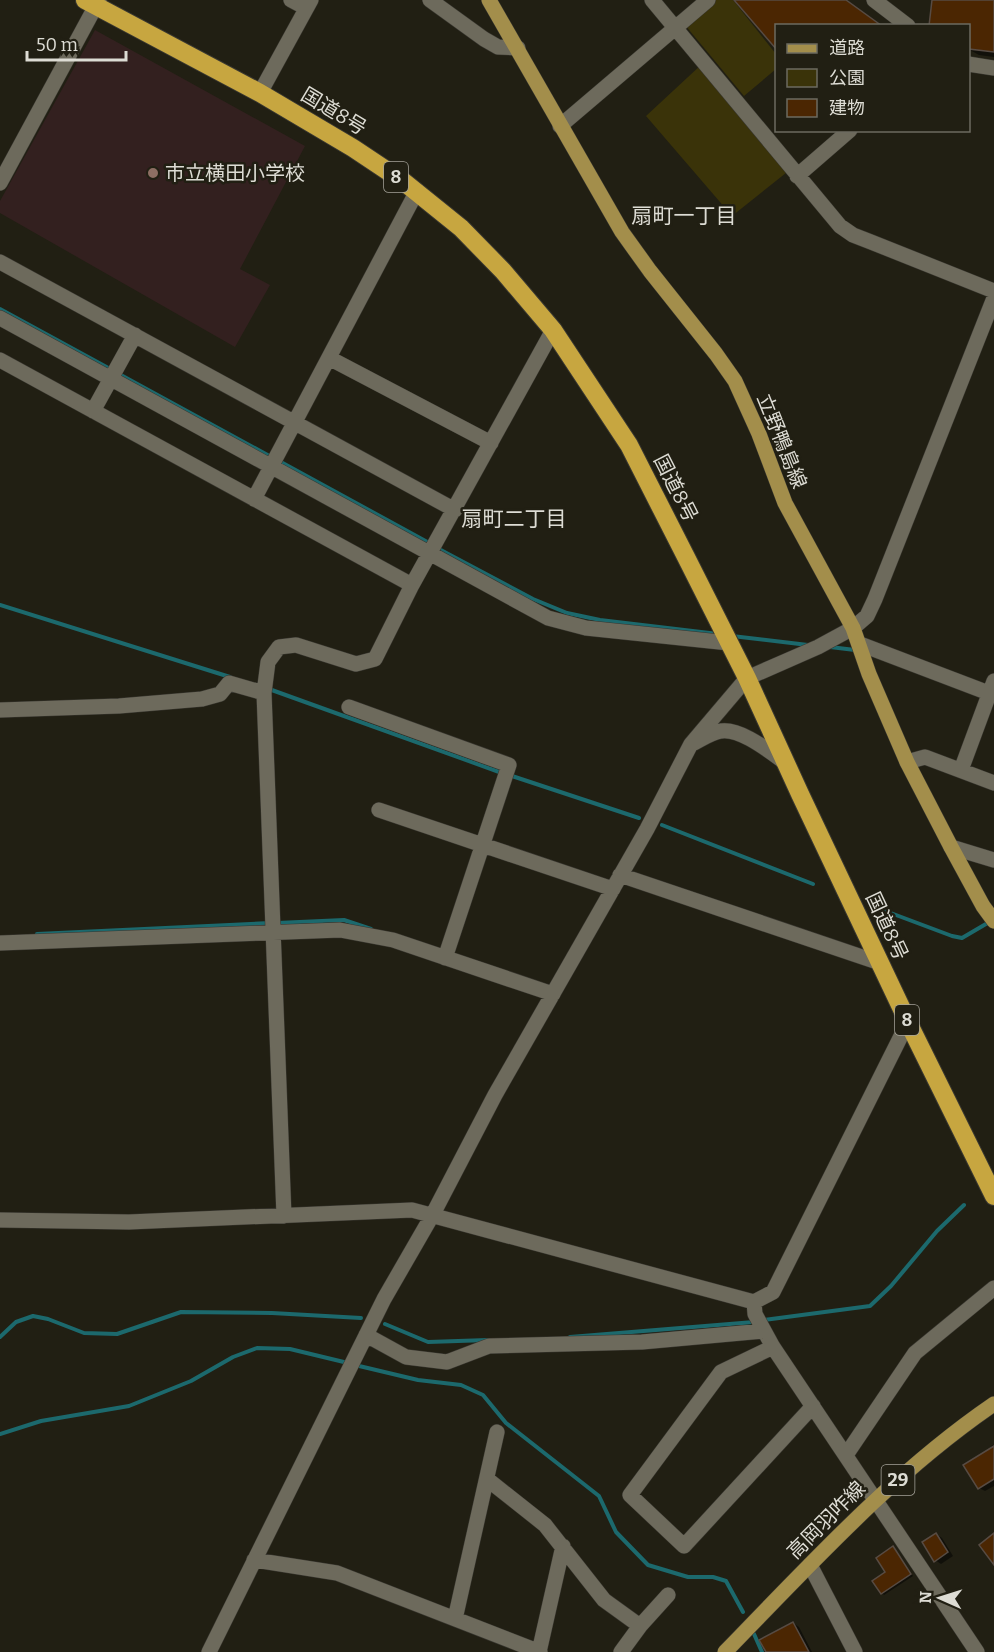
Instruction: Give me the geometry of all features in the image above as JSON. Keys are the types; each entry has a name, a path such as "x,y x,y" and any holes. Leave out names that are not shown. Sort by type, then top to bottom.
{"highway":[{"name":"国道8号","path":"93,2 260,93 352,148 417,191 468,235 503,271 553,330 629,445 747,678 908,1022 994,1196"}],"main road":[{"name":"立野鴨島線","path":"489,0 622,232 735,381 759,434 785,503 853,628 869,674 907,762 983,906 994,921"},
{"name":"高岡羽咋線","path":"725,1652 875,1499 965,1424 994,1404"}],"street":[{"path":"260,93 309,4 291,0"},
{"path":"429,0 483,39 498,46 518,48"},
{"path":"652,0 797,176 825,214 852,237 994,291"},
{"path":"560,126 708,0"},
{"path":"874,0 905,24"},
{"path":"1,179 93,2"},
{"path":"970,64 994,68"},
{"path":"797,176 848,132"},
{"path":"254,499 417,191"},
{"path":"0,262 455,510"},
{"path":"208,1652 384,1299 691,744 747,678 818,647 853,628 867,616 987,336 994,298"},
{"path":"0,318 548,618 586,628 729,643"},
{"path":"284,1215 265,686 268,662 279,647 296,645 356,664 375,658 412,585 553,330"},
{"path":"93,411 135,335"},
{"path":"329,358 491,442"},
{"path":"0,360 412,585"},
{"path":"860,644 990,694 961,770"},
{"path":"0,710 119,706 202,699 220,694 229,683 265,686"},
{"path":"350,707 509,765 445,958"},
{"path":"691,744 721,731 732,732 763,746 786,763"},
{"path":"907,762 925,757 994,783"},
{"path":"379,810 482,845 616,882 880,963"},
{"path":"951,847 994,860"},
{"path":"0,942 273,926 340,930 393,940 553,994"},
{"path":"0,1220 129,1222 412,1210 754,1302 773,1292 908,1022"},
{"path":"846,1455 915,1353 994,1288"},
{"path":"754,1302 755,1314 774,1347 977,1652"},
{"path":"366,1335 406,1357 447,1362 489,1346 642,1342 764,1330"},
{"path":"774,1347 721,1372 630,1495 684,1546 813,1406"},
{"path":"455,1619 497,1432"},
{"path":"487,1479 545,1525 604,1600 640,1626"},
{"path":"254,1560 337,1573 539,1652 563,1546"},
{"path":"810,1565 855,1652"},
{"path":"621,1652 640,1626 668,1595"}],"shaded area":[{"name":"市立横田小学校","path":"95,30 305,146 240,269 270,285 235,347 0,213 0,201"}],"green space":[{"path":"715,0 733,0 775,53 775,70 744,96 685,25"},
{"path":"702,64 791,169 732,216 646,116"}],"building":[{"path":"734,0 846,0 879,24 775,24 775,48"},
{"path":"932,0 994,0 994,52 970,49 970,24 929,24"},
{"path":"994,1446 994,1479 978,1489 963,1465"},
{"path":"936,1533 948,1552 934,1562 922,1542"},
{"path":"994,1533 994,1565 979,1545"},
{"path":"893,1546 911,1574 881,1594 872,1581 885,1572 876,1558"},
{"path":"793,1622 809,1652 766,1652 759,1640"}],"waterway":[{"path":"0,309 112,370"},
{"path":"119,374 273,458"},
{"path":"279,461 431,544"},
{"path":"437,548 533,599 567,613 600,620 718,634"},
{"path":"0,605 230,677"},
{"path":"732,636 808,645"},
{"path":"830,647 855,650"},
{"path":"269,689 502,773"},
{"path":"509,775 639,818"},
{"path":"662,825 813,884"},
{"path":"880,909 962,938 991,921"},
{"path":"277,923 344,920 371,929"},
{"path":"37,934 270,923"},
{"path":"764,1320 870,1306 891,1286 937,1231 964,1205"},
{"path":"0,1337 16,1322 33,1316 48,1319 84,1333 117,1334 181,1312 272,1313 361,1318"},
{"path":"570,1337 754,1322"},
{"path":"385,1324 428,1342 488,1340"},
{"path":"0,1434 41,1421 129,1406 191,1381 233,1357 257,1348 290,1349 348,1363"},
{"path":"355,1365 418,1380 461,1385 483,1395 506,1423 599,1496 616,1532 648,1565 688,1577 713,1577 726,1581 743,1612"},
{"path":"754,1634 762,1652"}],"place":[{"name":"市立横田小学校","path":"153,173"}],"district":[{"name":"扇町一丁目","path":"684,216"},
{"name":"扇町二丁目","path":"514,519"}]}
